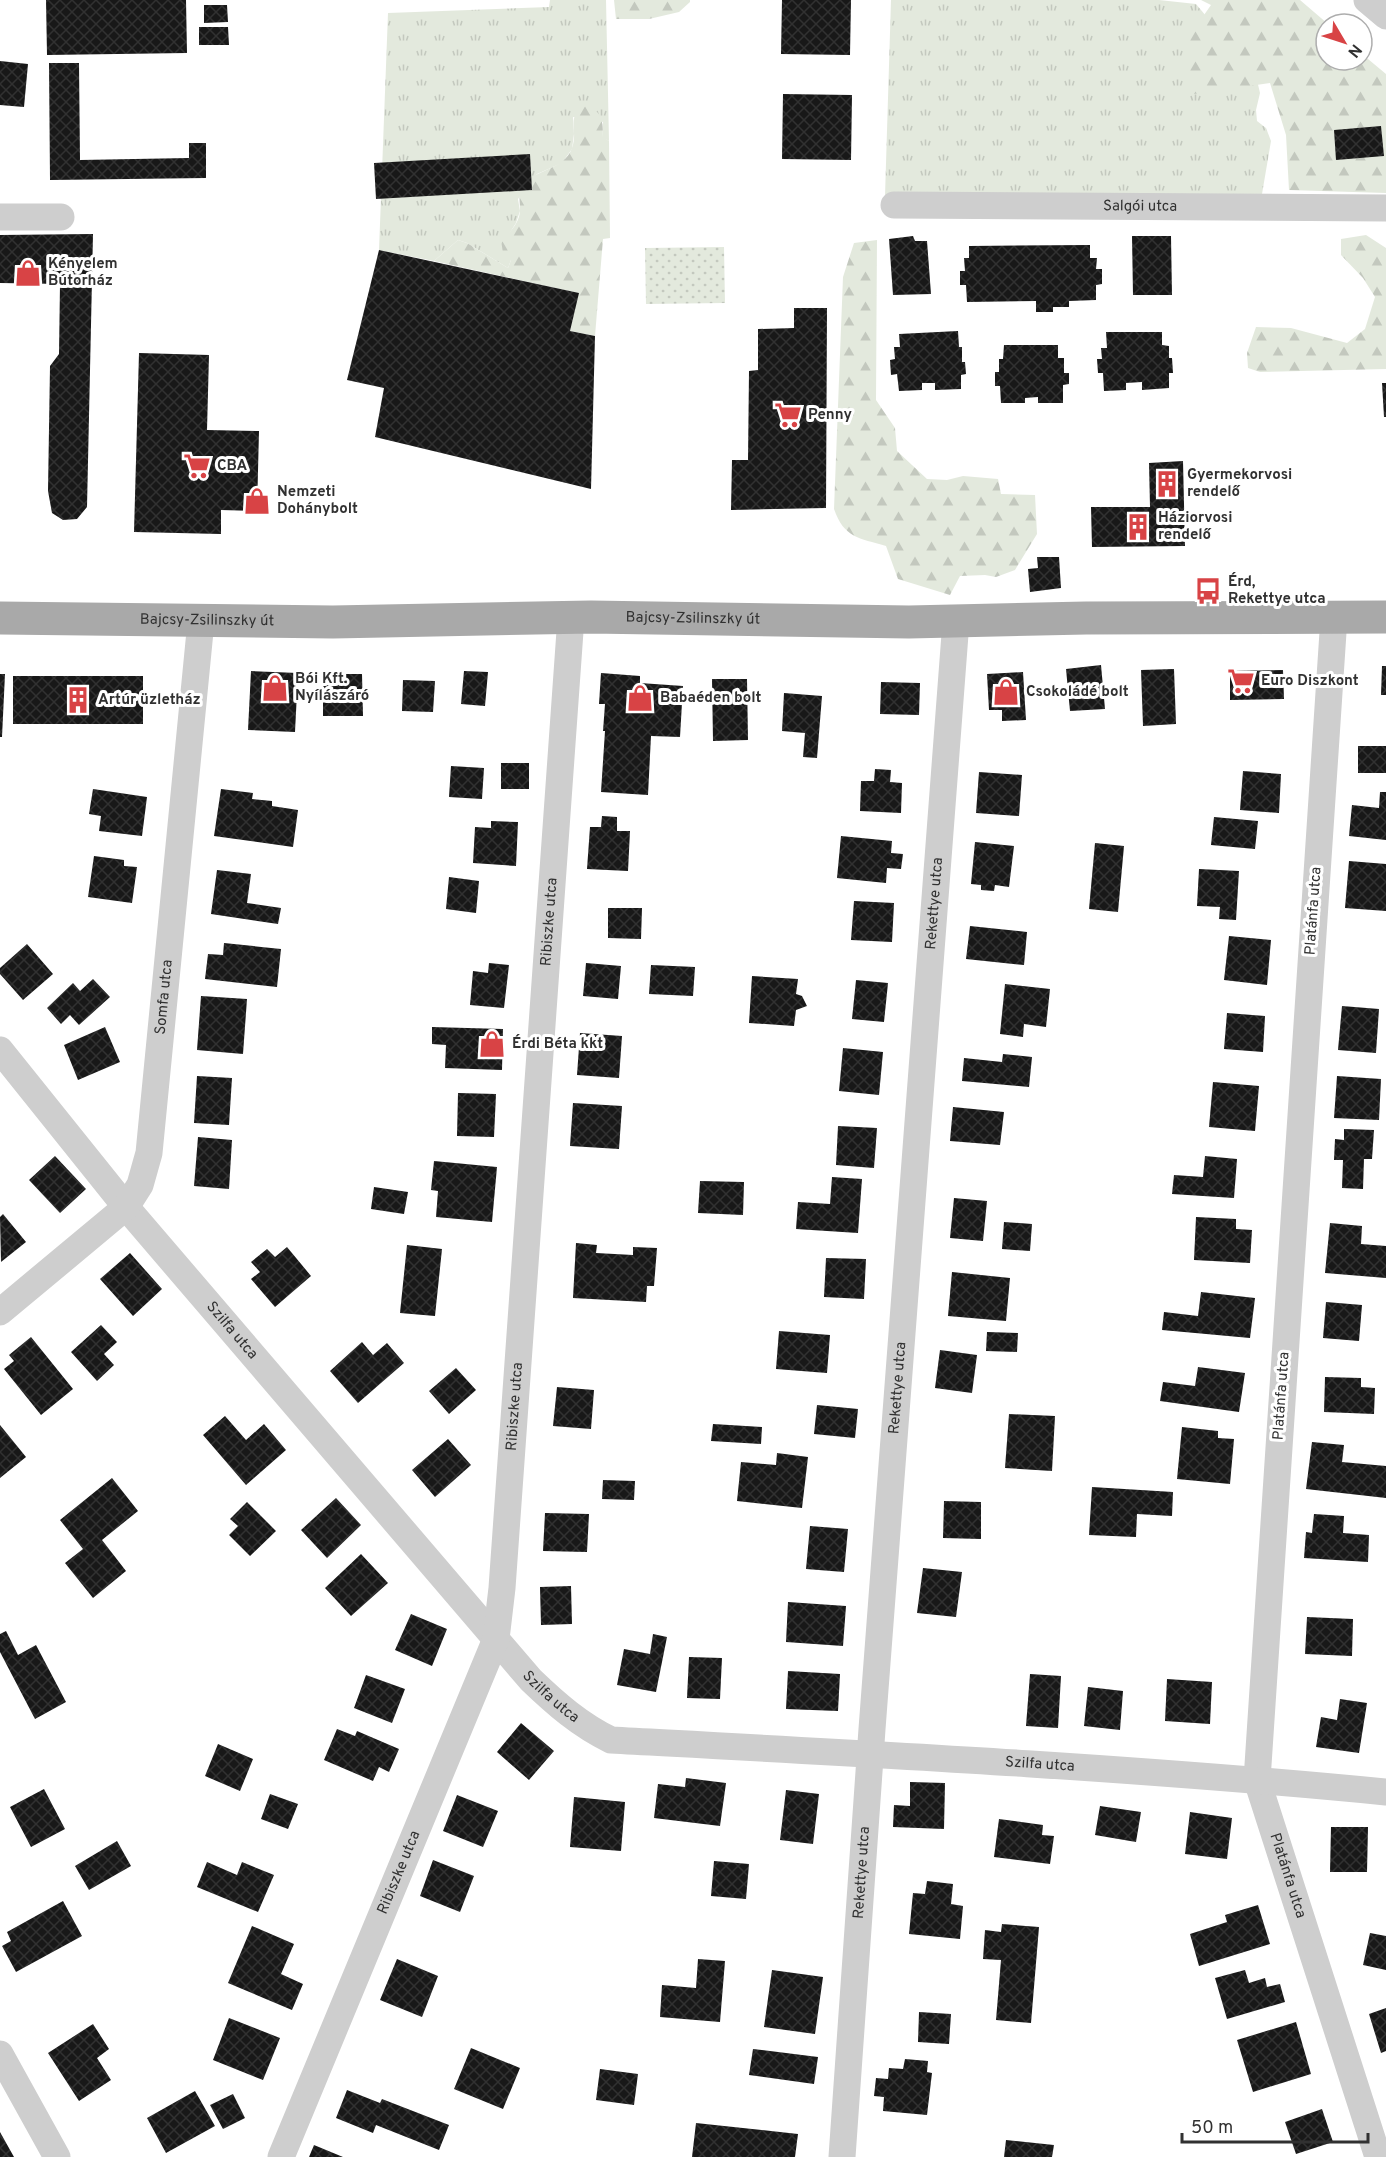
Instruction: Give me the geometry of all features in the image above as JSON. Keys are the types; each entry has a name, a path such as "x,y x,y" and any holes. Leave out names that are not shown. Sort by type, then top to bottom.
{"main road":[{"name":"Bajcsy-Zsilinszky út","path":"0,618 333,622 571,617 909,622 1386,617"}],"street":[{"path":"1367,0 1386,16"},
{"name":"Salgói utca","path":"894,205 1386,208"},
{"path":"0,217 61,218"},
{"name":"Ribiszke utca","path":"281,2157 496,1639 502,1588 571,617"},
{"name":"Platánfa utca","path":"1334,617 1257,1780 1378,2157"},
{"name":"Somfa utca","path":"0,1312 126,1207 140,1185 149,1153 201,621"},
{"name":"Rekettye utca","path":"842,2157 956,621"},
{"name":"Szilfa utca","path":"0,1050 126,1207 531,1680 560,1708 588,1729 611,1740 871,1754 1257,1780 1386,1792"},
{"path":"0,2054 57,2157"}],"green space":[{"path":"550,0 606,0 609,141 603,138 603,122 573,117 572,149 562,163 537,174 518,199 520,211 509,234 511,260 508,268 458,240 434,261 379,250 388,13 549,7"},
{"path":"614,0 690,0 690,2 679,12 649,19 616,19"},
{"path":"891,0 1159,0 1196,4 1256,76 1260,93 1256,110 1257,121 1266,128 1271,141 1262,194 885,196"},
{"path":"1201,0 1300,0 1314,12 1314,72 1374,72 1374,64 1386,74 1386,193 1289,190 1286,135 1270,83 1187,95 1190,35 1211,5"},
{"path":"588,105 599,115 603,137 609,141 610,238 603,239 595,336 570,331 578,293 434,261 458,240 508,268 511,260 503,253 501,240 511,231 518,219 522,187 534,176 568,156 574,141 574,118 576,113"},
{"path":"1366,235 1386,248 1386,369 1260,372 1248,368 1247,353 1256,327 1291,328 1347,343 1365,329 1375,297 1363,278 1341,255 1341,239"},
{"path":"877,240 876,400 895,428 897,451 927,479 947,480 963,476 998,479 1001,494 1035,495 1037,534 1015,570 996,577 960,576 950,595 898,579 886,546 860,538 848,531 838,519 834,509 843,277 854,243"},
{"path":"724,247 725,303 646,304 645,248"}],"building":[{"path":"46,0 186,0 187,53 47,55"},
{"path":"782,0 851,0 850,55 781,54"},
{"path":"204,5 227,5 228,22 204,23"},
{"path":"199,27 228,27 229,45 199,45"},
{"path":"0,61 28,64 24,107 0,105"},
{"path":"49,63 79,63 80,160 189,158 189,143 206,143 206,178 50,180"},
{"path":"783,94 852,95 851,160 782,159"},
{"path":"1381,126 1384,156 1336,160 1334,130"},
{"path":"530,154 532,190 376,199 374,163"},
{"path":"93,234 87,507 77,519 63,520 52,513 48,491 50,366 59,354 60,284 0,283 0,235"},
{"path":"913,236 915,241 927,241 931,294 893,295 889,239"},
{"path":"1132,236 1171,236 1172,295 1133,295"},
{"path":"1090,245 1090,258 1097,258 1096,269 1102,269 1102,284 1096,285 1096,300 1069,301 1069,307 1053,307 1053,312 1036,312 1036,301 967,302 966,285 960,285 960,271 965,271 964,258 969,258 969,246"},
{"path":"379,250 579,293 570,331 595,336 591,489 375,437 384,388 347,380"},
{"name":"Penny","path":"794,308 827,308 826,508 731,510 732,460 748,460 749,371 758,370 758,329 794,328"},
{"path":"958,331 959,347 962,347 962,362 965,362 966,374 961,375 961,389 935,390 935,383 922,383 922,390 899,391 897,374 891,375 890,360 895,359 894,347 900,347 899,334"},
{"path":"1106,332 1162,332 1162,345 1169,346 1169,358 1172,358 1173,373 1169,373 1169,388 1142,390 1142,382 1126,383 1126,390 1104,391 1103,373 1098,373 1097,359 1102,359 1101,348 1107,348"},
{"path":"1004,345 1058,345 1058,358 1064,358 1064,373 1069,373 1069,384 1063,385 1063,403 1038,403 1038,397 1025,398 1025,403 1001,403 1000,386 995,386 995,372 999,372 999,359 1003,359"},
{"name":"CBA","path":"139,353 209,355 207,430 259,431 257,511 221,510 221,534 134,532"},
{"path":"1382,383 1386,383 1386,417 1384,417"},
{"name":"Háziorvosi rendelő","path":"1183,461 1185,546 1092,547 1091,507 1150,507 1149,463"},
{"path":"1037,557 1059,557 1061,588 1030,592 1028,569 1038,568"},
{"path":"1101,665 1105,709 1070,711 1066,669"},
{"path":"1382,666 1386,666 1386,695 1381,695"},
{"path":"1174,669 1176,724 1143,726 1141,670"},
{"path":"1283,670 1284,699 1230,700 1230,671"},
{"path":"251,671 298,673 295,732 248,730"},
{"path":"464,671 488,672 485,706 461,704"},
{"name":"Csokoládé bolt","path":"1023,672 1026,720 1002,721 1002,710 989,710 987,674"},
{"path":"601,673 640,676 640,683 683,686 680,737 651,736 648,795 601,792 605,704 599,704"},
{"path":"0,674 5,674 2,737 0,737"},
{"path":"343,674 362,674 363,716 323,716 323,682 343,681"},
{"name":"Artúr üzletház","path":"13,676 143,676 143,724 13,724"},
{"path":"712,679 747,679 748,740 713,741"},
{"path":"403,680 435,681 433,712 402,711"},
{"path":"881,682 920,683 919,715 880,714"},
{"path":"784,693 822,696 817,758 803,757 805,733 782,731"},
{"path":"1358,746 1386,746 1386,773 1358,773"},
{"path":"501,763 529,763 529,789 501,789"},
{"path":"451,766 484,768 482,799 449,797"},
{"path":"875,769 891,770 890,782 902,783 901,813 860,811 861,781 874,781"},
{"path":"1243,771 1281,774 1279,813 1240,810"},
{"path":"979,772 1022,775 1019,816 976,813"},
{"path":"93,789 147,797 142,836 99,831 101,816 89,814"},
{"path":"221,789 253,793 252,799 272,801 272,806 298,810 293,847 214,836"},
{"path":"1380,792 1386,792 1386,840 1349,836 1352,805 1379,808"},
{"path":"602,816 617,817 617,831 630,831 628,871 587,869 590,827 601,827"},
{"path":"1214,817 1258,821 1255,849 1211,845"},
{"path":"491,821 518,822 516,866 473,863 475,827 491,828"},
{"path":"841,836 892,841 891,853 903,854 901,869 887,868 886,883 837,878"},
{"path":"975,842 1014,846 1009,887 995,885 994,891 981,890 981,885 971,884"},
{"path":"1095,843 1124,846 1118,912 1089,909"},
{"path":"94,856 124,860 124,866 137,867 132,903 88,897"},
{"path":"1349,861 1386,864 1386,911 1345,908"},
{"path":"1199,869 1239,871 1236,920 1219,919 1220,907 1197,906"},
{"path":"217,870 251,874 247,903 281,908 278,924 211,914"},
{"path":"449,877 479,881 476,913 446,909"},
{"path":"854,901 894,903 892,942 851,940"},
{"path":"608,908 642,908 641,939 608,938"},
{"path":"970,926 1027,932 1024,965 966,959"},
{"path":"1229,936 1271,940 1267,985 1224,980"},
{"path":"224,943 281,949 277,987 205,979 208,954 223,955"},
{"path":"27,944 53,974 23,1000 0,974 0,968"},
{"path":"489,963 509,965 504,1008 470,1005 473,971 488,973"},
{"path":"586,963 621,966 618,999 583,996"},
{"path":"651,965 695,967 693,996 649,994"},
{"path":"752,976 798,979 796,994 802,996 807,1006 796,1010 794,1026 749,1023"},
{"path":"93,979 110,997 79,1025 70,1015 61,1024 47,1008 73,983 80,991"},
{"path":"856,980 888,983 884,1022 852,1019"},
{"path":"1005,984 1050,989 1046,1027 1024,1024 1023,1037 1000,1034"},
{"path":"201,996 247,999 243,1054 197,1050"},
{"path":"1342,1006 1379,1009 1376,1053 1338,1050"},
{"path":"1227,1013 1265,1016 1263,1052 1224,1049"},
{"path":"105,1027 120,1062 78,1080 64,1045"},
{"path":"432,1027 503,1029 502,1070 445,1068 446,1045 432,1044"},
{"path":"580,1033 622,1036 619,1078 577,1075"},
{"path":"843,1048 883,1052 879,1095 839,1091"},
{"path":"1003,1054 1032,1057 1029,1087 962,1081 964,1058 1002,1062"},
{"path":"197,1076 232,1078 229,1125 194,1123"},
{"path":"1337,1076 1381,1079 1379,1120 1334,1118"},
{"path":"1213,1082 1259,1086 1255,1131 1209,1127"},
{"path":"458,1093 496,1094 494,1137 457,1136"},
{"path":"573,1103 622,1106 619,1149 570,1146"},
{"path":"953,1107 1004,1112 1000,1145 950,1141"},
{"path":"838,1126 877,1128 874,1168 836,1165"},
{"path":"1344,1129 1374,1130 1372,1159 1364,1159 1363,1189 1342,1188 1343,1160 1334,1160 1335,1139 1344,1140"},
{"path":"198,1137 232,1140 229,1189 194,1186"},
{"path":"55,1156 86,1189 60,1213 29,1180"},
{"path":"1205,1156 1237,1159 1234,1198 1172,1194 1174,1175 1203,1177"},
{"path":"434,1161 497,1167 492,1222 436,1217 438,1191 431,1190"},
{"path":"832,1177 862,1179 858,1233 796,1229 798,1202 830,1204"},
{"path":"700,1181 744,1182 743,1215 698,1213"},
{"path":"374,1187 408,1192 404,1214 371,1209"},
{"path":"954,1198 987,1201 983,1241 950,1238"},
{"path":"3,1214 26,1242 1,1262 0,1217"},
{"path":"1196,1217 1236,1219 1236,1229 1252,1230 1250,1263 1194,1260"},
{"path":"1004,1222 1032,1224 1030,1251 1002,1249"},
{"path":"1330,1223 1362,1226 1361,1244 1386,1246 1386,1278 1325,1273"},
{"path":"576,1243 597,1245 596,1253 633,1255 633,1247 657,1248 654,1286 647,1286 646,1302 573,1298"},
{"path":"407,1245 442,1249 435,1316 400,1313"},
{"path":"287,1247 311,1276 275,1307 251,1279 260,1272 251,1262 267,1249 275,1257"},
{"path":"130,1253 162,1289 133,1316 100,1279"},
{"path":"826,1258 866,1259 864,1299 824,1297"},
{"path":"952,1272 1010,1278 1006,1321 948,1316"},
{"path":"1201,1292 1255,1298 1250,1338 1162,1330 1164,1312 1198,1316"},
{"path":"1326,1302 1362,1305 1359,1341 1323,1338"},
{"path":"101,1325 117,1342 104,1354 114,1365 97,1381 71,1352"},
{"path":"779,1331 830,1335 827,1373 776,1369"},
{"path":"987,1332 1018,1333 1017,1352 986,1351"},
{"path":"31,1337 73,1389 41,1415 4,1369 14,1361 9,1355"},
{"path":"362,1342 373,1355 387,1343 404,1363 358,1403 330,1371"},
{"path":"940,1350 977,1355 972,1393 935,1388"},
{"path":"1198,1367 1245,1373 1239,1412 1160,1401 1163,1382 1195,1386"},
{"path":"456,1368 476,1390 449,1414 429,1391"},
{"path":"1325,1377 1361,1378 1361,1387 1375,1388 1374,1414 1324,1412"},
{"path":"557,1387 594,1390 591,1429 553,1426"},
{"path":"817,1405 858,1409 855,1438 814,1434"},
{"path":"1009,1414 1055,1416 1052,1471 1005,1468"},
{"path":"225,1416 246,1440 264,1424 286,1450 246,1485 203,1435"},
{"path":"713,1424 762,1427 761,1444 711,1441"},
{"path":"0,1425 26,1457 0,1478"},
{"path":"1182,1427 1218,1431 1218,1438 1234,1439 1230,1484 1177,1479"},
{"path":"448,1439 471,1465 435,1497 412,1470"},
{"path":"1312,1442 1344,1445 1342,1462 1386,1466 1386,1498 1306,1489"},
{"path":"777,1453 808,1457 802,1508 737,1501 741,1462 776,1465"},
{"path":"112,1478 138,1511 102,1540 126,1571 93,1598 65,1563 83,1549 60,1520"},
{"path":"603,1480 635,1481 634,1500 602,1499"},
{"path":"1092,1487 1173,1492 1172,1516 1137,1514 1136,1537 1089,1535"},
{"path":"336,1498 361,1525 327,1558 301,1530"},
{"path":"944,1501 981,1502 981,1539 943,1538"},
{"path":"247,1502 276,1531 250,1556 229,1535 238,1526 230,1519"},
{"path":"545,1513 589,1514 587,1552 543,1551"},
{"path":"1314,1514 1344,1516 1343,1533 1369,1535 1368,1562 1304,1558 1306,1532 1312,1533"},
{"path":"810,1526 848,1529 844,1572 806,1569"},
{"path":"361,1554 388,1583 351,1616 325,1588"},
{"path":"923,1568 962,1572 956,1617 917,1613"},
{"path":"571,1586 572,1624 541,1625 540,1587"},
{"path":"788,1602 846,1606 843,1646 786,1642"},
{"path":"411,1614 447,1629 432,1666 395,1650"},
{"path":"1307,1617 1353,1619 1352,1656 1305,1654"},
{"path":"6,1631 18,1655 36,1645 66,1702 35,1719 0,1652 0,1634"},
{"path":"653,1634 667,1637 656,1692 617,1685 624,1649 650,1654"},
{"path":"689,1657 722,1658 720,1699 687,1698"},
{"path":"788,1671 840,1674 838,1711 786,1709"},
{"path":"1030,1674 1061,1676 1058,1728 1026,1726"},
{"path":"366,1675 405,1689 392,1723 354,1708"},
{"path":"1167,1679 1212,1682 1210,1724 1165,1721"},
{"path":"1088,1687 1123,1691 1120,1730 1084,1726"},
{"path":"1340,1699 1367,1703 1359,1753 1316,1747 1321,1717 1337,1720"},
{"path":"521,1723 554,1751 529,1780 497,1752"},
{"path":"337,1729 355,1736 357,1731 399,1749 389,1772 379,1767 373,1781 324,1760"},
{"path":"218,1744 253,1759 240,1791 205,1776"},
{"path":"686,1778 726,1783 720,1826 654,1818 658,1784 685,1787"},
{"path":"910,1782 945,1783 944,1829 893,1827 894,1805 910,1806"},
{"path":"44,1789 65,1829 31,1847 10,1807"},
{"path":"786,1790 819,1794 813,1844 780,1840"},
{"path":"270,1794 298,1804 288,1829 261,1819"},
{"path":"457,1795 498,1811 483,1847 443,1831"},
{"path":"574,1797 625,1802 621,1851 570,1847"},
{"path":"1100,1806 1141,1812 1136,1842 1095,1835"},
{"path":"1190,1812 1232,1818 1227,1859 1185,1854"},
{"path":"999,1819 1043,1825 1042,1835 1054,1836 1050,1864 994,1857"},
{"path":"1331,1827 1368,1827 1367,1872 1330,1872"},
{"path":"117,1841 131,1866 89,1890 75,1866"},
{"path":"433,1860 474,1876 460,1912 420,1896"},
{"path":"714,1861 749,1864 746,1899 711,1896"},
{"path":"207,1862 237,1875 242,1862 274,1875 258,1912 197,1887"},
{"path":"927,1881 953,1884 951,1904 963,1906 960,1939 909,1934 913,1893 925,1894"},
{"path":"63,1901 82,1936 16,1972 2,1946 11,1941 7,1932"},
{"path":"1258,1905 1270,1944 1199,1966 1190,1934 1227,1922 1225,1915"},
{"path":"1002,1924 1039,1927 1031,2023 996,2020 1001,1960 983,1959 985,1930 1001,1932"},
{"path":"252,1926 294,1944 281,1974 303,1984 292,2010 228,1983"},
{"path":"1370,1933 1386,1936 1386,1970 1363,1965"},
{"path":"397,1959 438,1976 422,2017 380,2000"},
{"path":"698,1959 725,1961 720,2022 660,2017 662,1985 696,1988"},
{"path":"772,1970 823,1977 815,2034 764,2027"},
{"path":"1245,1970 1249,1983 1265,1978 1267,1987 1280,1984 1285,2002 1227,2019 1215,1978"},
{"path":"1386,2008 1386,2051 1381,2053 1369,2014"},
{"path":"919,2012 951,2014 949,2044 918,2042"},
{"path":"229,2018 280,2038 263,2080 213,2060"},
{"path":"1296,2022 1311,2074 1253,2092 1237,2040"},
{"path":"93,2024 109,2049 97,2058 111,2080 79,2101 48,2053"},
{"path":"471,2048 520,2068 503,2109 454,2089"},
{"path":"753,2049 818,2057 814,2084 749,2075"},
{"path":"905,2059 928,2061 927,2072 932,2073 927,2115 883,2111 884,2097 874,2096 876,2078 888,2079 889,2068 903,2069"},
{"path":"600,2069 638,2074 634,2105 596,2100"},
{"path":"347,2090 380,2103 382,2099 449,2125 439,2150 376,2125 373,2133 336,2118"},
{"path":"195,2091 215,2126 166,2153 147,2118"},
{"path":"233,2094 245,2118 223,2129 210,2105"},
{"path":"1322,2109 1333,2142 1296,2154 1285,2122"},
{"path":"696,2123 798,2134 795,2157 692,2157"},
{"path":"0,2132 14,2157 0,2157"},
{"path":"1006,2140 1054,2145 1052,2157 1004,2157"},
{"path":"314,2145 343,2157 309,2157"}],"place":[{"name":"Kényelem Bútorház","path":"28,273"},
{"name":"Penny","path":"788,415"},
{"name":"CBA","path":"197,466"},
{"name":"Gyermekorvosi rendelő","path":"1167,484"},
{"name":"Nemzeti Dohánybolt","path":"257,501"},
{"name":"Háziorvosi rendelő","path":"1138,527"},
{"name":"Érd, Rekettye utca","path":"1208,591"},
{"name":"Euro Diszkont","path":"1241,681"},
{"name":"Bói Kft. Nyílászáró","path":"275,688"},
{"name":"Csokoládé bolt","path":"1006,692"},
{"name":"Babaéden bolt","path":"640,698"},
{"name":"Artúr üzletház","path":"78,700"},
{"name":"Érdi Béta kkt","path":"492,1044"}]}
